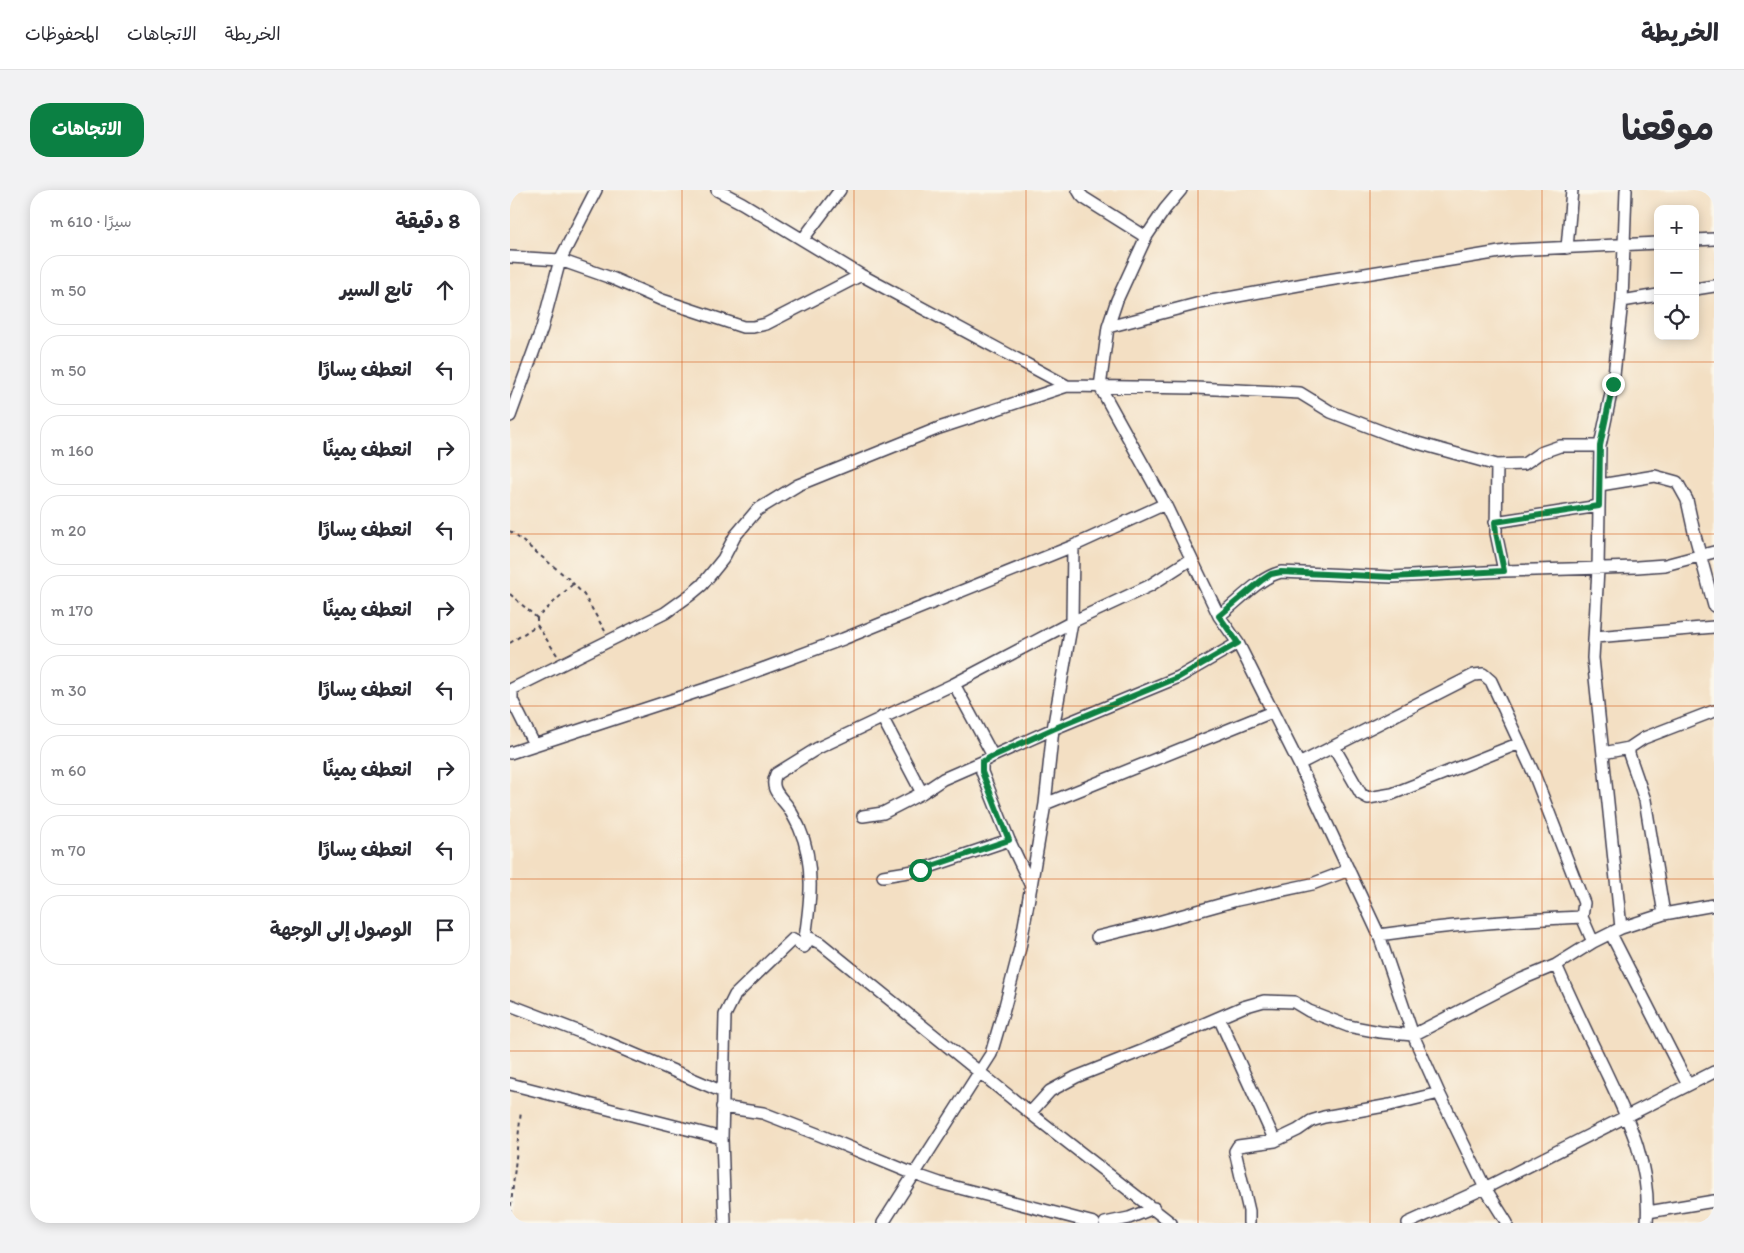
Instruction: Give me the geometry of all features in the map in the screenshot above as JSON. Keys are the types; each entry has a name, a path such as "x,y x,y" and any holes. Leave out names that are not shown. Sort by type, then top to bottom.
{"street":[{"path":"510,416 542,328 560,260 596,190"},
{"path":"717,190 861,274 1067,386"},
{"path":"803,239 840,190"},
{"path":"1078,190 1084,198 1146,237"},
{"path":"1182,190 1165,209 1146,237 1117,300 1108,327 1100,387 1165,504 1219,616 1238,643 1299,764 1379,935 1413,1035 1439,1093 1485,1188 1507,1223"},
{"path":"1567,248 1572,190"},
{"path":"1626,190 1622,301 1613,384 1600,446 1598,569 1593,658 1603,753 1616,931 1688,1085"},
{"path":"1699,240 1714,239"},
{"path":"1108,327 1200,304 1304,284 1512,250 1654,243"},
{"path":"510,257 560,260 614,279 662,300 743,327 766,324 861,274"},
{"path":"1699,288 1714,286"},
{"path":"1622,301 1654,297"},
{"path":"534,744 512,700 512,689 665,613 702,585 723,559 735,536 757,510 783,493 819,476 940,428 1067,386 1195,388 1300,393 1331,412 1396,437 1497,465 1524,464 1540,453 1560,446 1600,446"},
{"path":"1497,465 1495,522 1504,571"},
{"path":"1600,486 1655,476 1677,482 1687,500 1714,606"},
{"path":"510,753 736,679 842,639 1073,546 1165,504"},
{"path":"1495,522 1599,506"},
{"path":"883,1223 991,1054 1005,1006 1020,948 1031,886 1045,804 1053,729 1072,622 1073,546"},
{"path":"1219,616 1262,580 1271,574 1281,572 1392,577 1504,571 1598,569 1665,565 1714,552"},
{"path":"804,947 811,881 807,848 788,807 776,792 774,779 776,774 818,748 954,684 1072,622 1149,586 1192,560"},
{"path":"1595,637 1714,627"},
{"path":"863,816 883,813 943,779 993,756 1179,677 1238,643"},
{"path":"1299,764 1480,673 1487,676 1534,774 1584,903 1582,917 1593,942"},
{"path":"954,684 993,756"},
{"path":"1045,804 1272,712"},
{"path":"1603,753 1629,748 1644,738 1714,712"},
{"path":"882,717 922,792"},
{"path":"1334,747 1361,794 1368,798 1392,794 1520,743"},
{"path":"1629,748 1629,754 1646,808 1664,914"},
{"path":"982,762 982,772 1009,840 1031,886"},
{"path":"882,876 920,870 1009,840"},
{"path":"1097,937 1237,900 1312,884 1349,870"},
{"path":"1030,1113 1050,1091 1061,1084 1264,1001 1294,1002 1309,1011 1348,1026 1380,1032 1413,1035 1522,979 1556,965 1593,942 1616,931 1664,914 1714,905"},
{"path":"1379,935 1434,927 1512,920 1582,917"},
{"path":"804,947 810,938 820,943 1030,1113 1171,1223"},
{"path":"725,1223 722,1107 725,1015 735,995 793,939 804,947"},
{"path":"1556,965 1638,1143 1645,1178 1648,1218 1714,1201"},
{"path":"510,1005 606,1042 723,1092"},
{"path":"1219,1018 1275,1141"},
{"path":"1408,1223 1485,1188 1714,1072"},
{"path":"510,1084 722,1138"},
{"path":"1249,1223 1249,1211 1235,1156 1236,1148 1243,1144 1275,1141 1298,1130 1311,1121 1324,1117 1390,1105 1439,1093"},
{"path":"722,1107 763,1113 940,1183 993,1196 1078,1222 1094,1223"},
{"path":"1105,1223 1128,1221 1154,1208"}],"path":[{"path":"510,531 569,579 584,595 611,641"},
{"path":"562,664 537,625 537,618 573,584"},
{"path":"510,594 537,618"},
{"path":"510,643 537,625"},
{"path":"510,1214 521,1111"}],"route":[{"path":"920,870 1009,840 982,772 982,762 1053,729 1179,677 1238,643 1219,616 1271,574 1294,572 1392,577 1504,571 1495,522 1599,506 1600,446 1613,384"}]}
